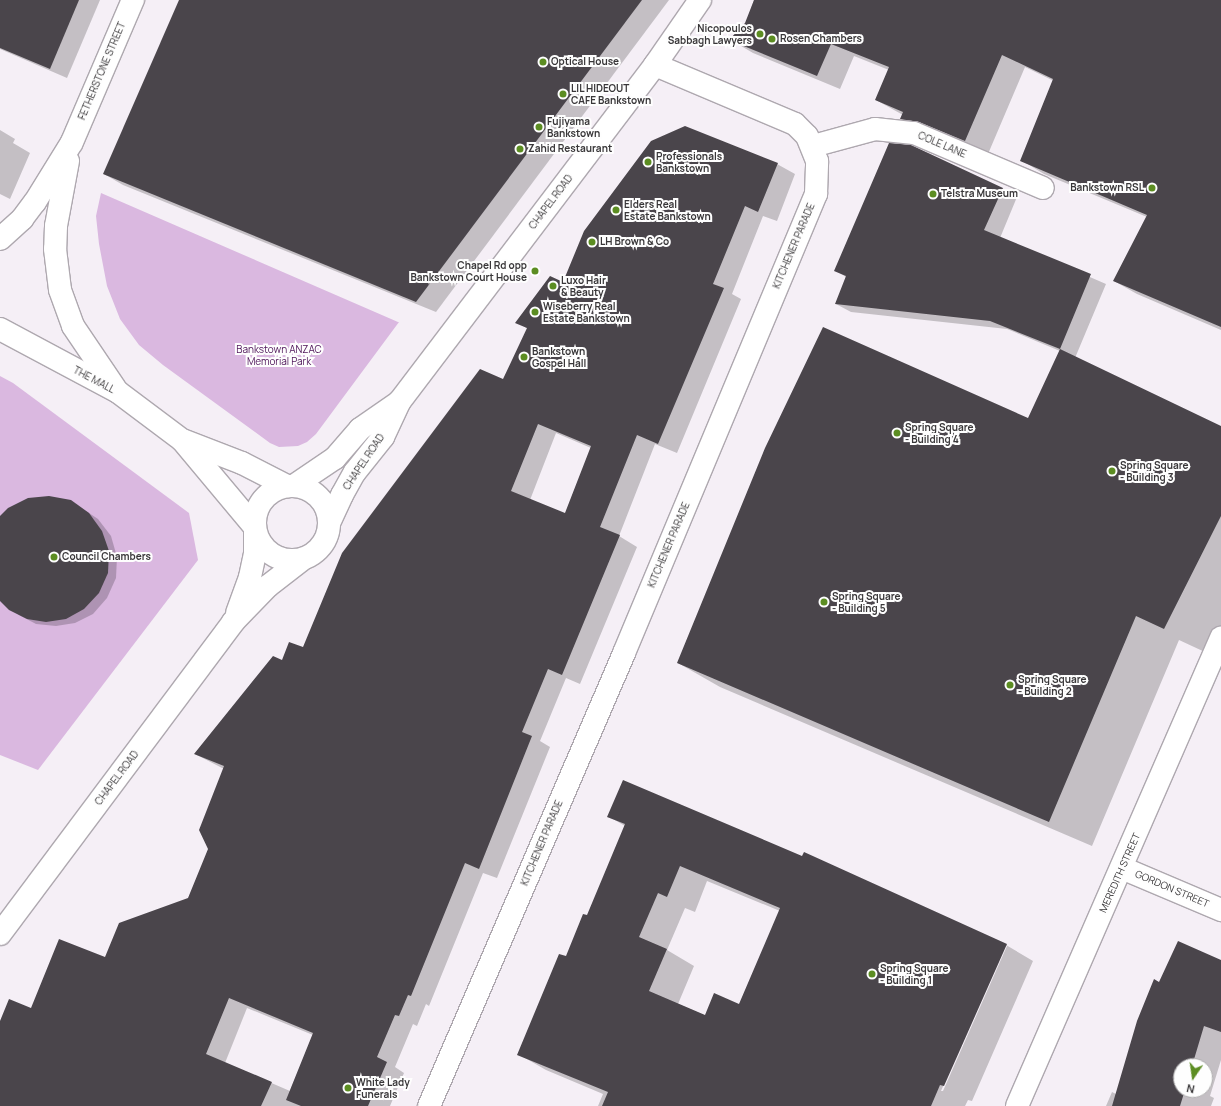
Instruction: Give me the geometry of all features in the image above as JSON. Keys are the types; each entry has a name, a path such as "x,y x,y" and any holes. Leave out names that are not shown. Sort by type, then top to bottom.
{"street":[{"name":"FETHERSTONE STREET","path":"0,239 22,219 35,202 72,142 133,0"},
{"name":"CHAPEL ROAD","path":"330,523 342,495 355,472 383,437 400,401 655,65 700,0"},
{"name":"KITCHENER PARADE","path":"429,1106 809,213 818,176 813,146 807,136 795,124 655,65"},
{"name":"COLE LANE","path":"813,146 875,129 914,133 1043,188"},
{"name":"FETHERSTONE STREET","path":"72,142 56,226 55,249 60,290 73,326 118,392"},
{"name":"THE MALL","path":"0,329 38,347 75,370 118,392 182,440 255,529"},
{"name":"CHAPEL ROAD","path":"291,486 335,458 360,429 400,401"},
{"name":"THE MALL","path":"182,440 242,463 291,486"},
{"path":"291,486 310,490 322,501 330,523 322,545 303,559 288,560 273,555 262,546 255,529 256,512 262,499 274,490 291,486"},
{"name":"CHAPEL ROAD","path":"233,622 250,577 255,554 255,529"},
{"name":"CHAPEL ROAD","path":"0,934 233,622 268,586 303,559"},
{"name":"MEREDITH STREET","path":"1017,1106 1221,638"},
{"name":"GORDON STREET","path":"1122,868 1221,910"}],"green space":[{"name":"Bankstown ANZAC Memorial Park","path":"101,193 399,322 316,434 307,442 298,446 279,447 270,443 163,365 139,345 120,319 107,286 99,244 96,216"},
{"path":"0,376 13,383 189,513 198,560 38,770 0,755"}],"building":[{"path":"0,0 79,0 50,69 0,48"},
{"path":"179,0 642,0 416,302 103,174"},
{"name":"Bankstown RSL","path":"754,0 1221,0 1221,327 1113,281 1147,215 1020,161 1053,79 1002,55 965,141 919,122 900,119 903,112 875,100 889,67 831,44 817,76 729,40 745,23"},
{"path":"685,126 778,163 758,212 745,206 713,284 724,288 658,444 637,435 600,527 620,535 562,675 548,669 522,732 532,736 479,869 465,863 411,996 408,995 399,1016 395,1015 377,1057 387,1062 368,1106 301,1106 286,1100 313,1033 229,998 206,1054 272,1082 261,1106 0,1106 0,1021 9,999 31,1008 59,939 105,957 119,923 188,898 208,849 199,830 224,766 194,754 273,656 282,660 289,642 303,647 342,553 480,369 503,379 527,328 515,323 550,276 563,282 584,231 651,141","holes":["538,424 591,446 565,513 511,491"]},
{"path":"889,143 911,145 1003,188 984,230 1091,274 1060,349 990,321 835,304 846,276 834,271"},
{"path":"823,327 1028,418 1060,349 1221,426 1221,516 1164,629 1136,616 1049,822 677,663 765,448"},
{"path":"49,496 71,500 89,513 102,531 109,551 108,573 99,593 84,609 66,619 46,622 27,619 9,610 0,601 0,516 8,508 28,498"},
{"path":"623,780 802,856 804,852 1007,944 944,1086 940,1085 931,1106 602,1106 608,1092 517,1055 559,954 566,956 583,914 587,915 625,824 607,817","holes":["680,866 780,908 739,1004 714,993 705,1015 649,991 667,949 639,937 658,893 667,897"]},
{"path":"1178,941 1221,960 1221,1032 1204,1026 1194,1058 1173,1058 1173,1098 1182,1098 1180,1106 1112,1106 1137,1021 1154,979 1159,982"}],"place":[{"name":"Nicopoulos Sabbagh Lawyers","path":"760,34"},
{"name":"Rosen Chambers","path":"772,39"},
{"name":"Optical House","path":"543,62"},
{"name":"LIL HIDEOUT CAFE Bankstown","path":"563,94"},
{"name":"Fujiyama Bankstown","path":"539,127"},
{"name":"Zahid Restaurant","path":"520,149"},
{"name":"Professionals Bankstown","path":"648,162"},
{"name":"Bankstown RSL","path":"1152,188"},
{"name":"Telstra Museum","path":"933,194"},
{"name":"Elders Real Estate Bankstown","path":"616,210"},
{"name":"LH Brown & Co","path":"592,242"},
{"name":"Chapel Rd opp Bankstown Court House","path":"535,271"},
{"name":"Luxo Hair & Beauty","path":"553,286"},
{"name":"Wiseberry Real Estate Bankstown","path":"535,312"},
{"name":"Bankstown Gospel Hall","path":"524,357"},
{"name":"Spring Square - Building 4","path":"897,433"},
{"name":"Spring Square - Building 3","path":"1112,471"},
{"name":"Council Chambers","path":"54,557"},
{"name":"Spring Square - Building 5","path":"824,602"},
{"name":"Spring Square - Building 2","path":"1010,685"},
{"name":"Spring Square - Building 1","path":"872,974"},
{"name":"White Lady Funerals","path":"348,1088"}]}
